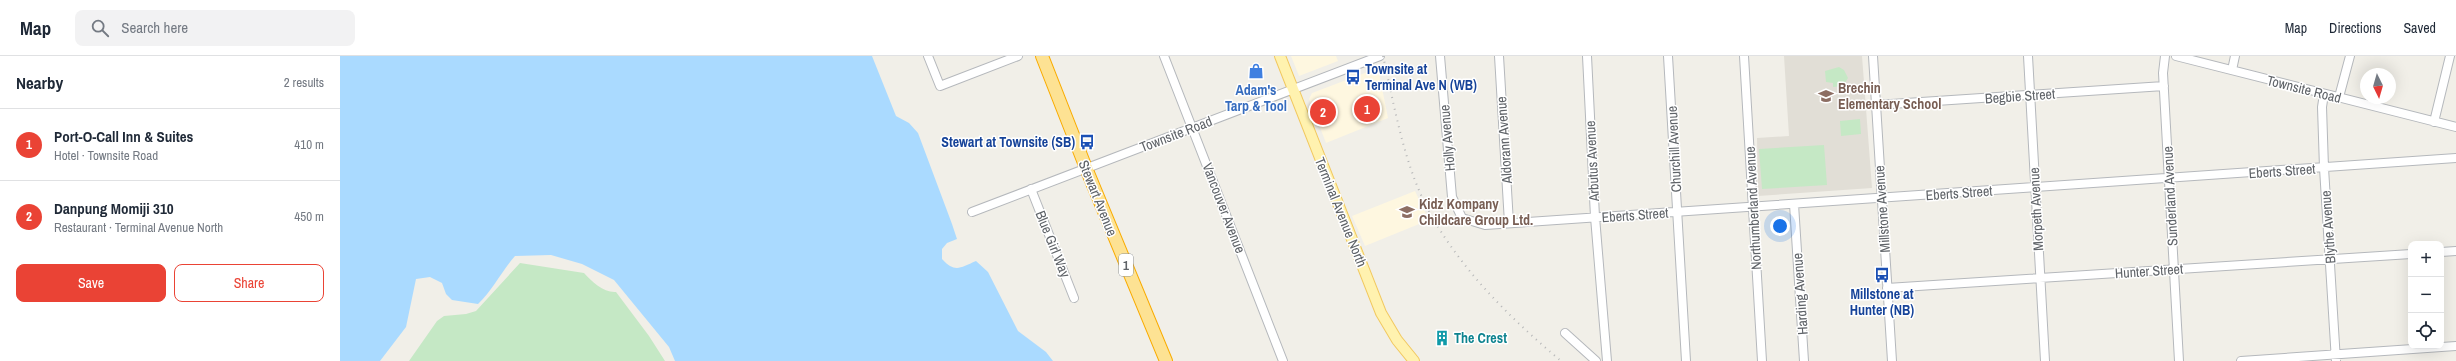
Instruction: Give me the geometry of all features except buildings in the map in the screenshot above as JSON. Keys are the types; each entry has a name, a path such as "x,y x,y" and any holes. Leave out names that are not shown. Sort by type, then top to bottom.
{"highway":[{"name":"Stewart Avenue","path":"1042,56 1086,168 1166,361"}],"main road":[{"name":"Terminal Avenue North","path":"1280,56 1381,313 1397,340 1414,361"}],"street":[{"path":"928,56 940,86 1018,56"},
{"name":"Vancouver Avenue","path":"1164,56 1193,127 1283,361"},
{"name":"Townsite Road","path":"972,212 1380,56"},
{"name":"Holly Avenue","path":"1440,56 1452,197 1462,218"},
{"name":"Aldorann Avenue","path":"1499,56 1509,223"},
{"name":"Arbutus Avenue","path":"1587,56 1595,218 1607,361"},
{"name":"Churchill Avenue","path":"1668,56 1686,361"},
{"name":"Northumberland Avenue","path":"1744,56 1762,361"},
{"name":"Millstone Avenue","path":"1873,56 1892,361"},
{"name":"Morpeth Avenue","path":"2028,56 2045,361"},
{"name":"Sunderland Avenue","path":"2165,56 2164,86 2179,361"},
{"name":"Townsite Road","path":"2176,56 2456,127"},
{"path":"2232,70 2235,56"},
{"path":"2339,97 2350,56"},
{"path":"2434,122 2450,56"},
{"name":"Begbie Street","path":"1876,105 2164,86"},
{"name":"Blythe Avenue","path":"2324,94 2322,107 2324,168 2331,259 2335,358"},
{"name":"Eberts Street","path":"1462,218 1485,225 2456,158"},
{"name":"Blue Girl Way","path":"1031,190 1074,298"},
{"name":"Harding Avenue","path":"1794,204 1804,361"},
{"path":"2444,252 2456,251"},
{"name":"Hunter Street","path":"1887,288 2408,254"},
{"path":"1565,333 1596,361"},
{"path":"2241,361 2335,358 2456,346"}],"shaded area":[{"path":"1291,56 1336,56 1338,61 1299,76"},
{"name":"Brechin Elementary School","path":"1784,56 1862,56 1872,188 1758,196 1757,138 1789,136"},
{"path":"1378,68 1388,118 1326,143 1309,99 1312,93"},
{"path":"1415,191 1429,220 1365,246 1352,216"}],"green space":[{"path":"1839,67 1844,70 1848,78 1843,86 1833,87 1833,83 1826,82 1825,71"},
{"path":"1860,119 1861,134 1841,136 1840,121"},
{"path":"1824,145 1827,185 1762,189 1759,149"},
{"path":"520,263 584,273 594,283 603,289 616,292 649,336 665,361 409,361 437,321 444,316 466,314 476,311"}],"water":[{"path":"340,56 872,56 896,116 909,123 918,133 952,224 957,239 947,243 942,249 942,259 954,268 966,266 976,261 988,272 1018,331 1046,352 1053,361 675,361 669,347 614,280 582,264 551,255 515,256 488,293 478,304 452,300 446,294 442,283 430,277 416,279 406,327 380,361 340,361"}],"railway":[{"path":"1383,56 1401,136 1413,176 1430,213 1457,255 1472,274 1506,311 1561,361"}],"place":[{"name":"Adam's Tarp & Tool","path":"1256,71"},
{"name":"Townsite at Terminal Ave N (WB)","path":"1353,77"},
{"name":"Brechin Elementary School","path":"1826,96"},
{"name":"Port-O-Call Inn & Suites","path":"1367,109"},
{"name":"Danpung Momiji 310","path":"1323,112"},
{"name":"Stewart at Townsite (SB)","path":"1087,142"},
{"name":"Kidz Kompany Childcare Group Ltd.","path":"1407,212"},
{"name":"Millstone at Hunter (NB)","path":"1882,275"},
{"name":"The Crest","path":"1442,338"}]}
